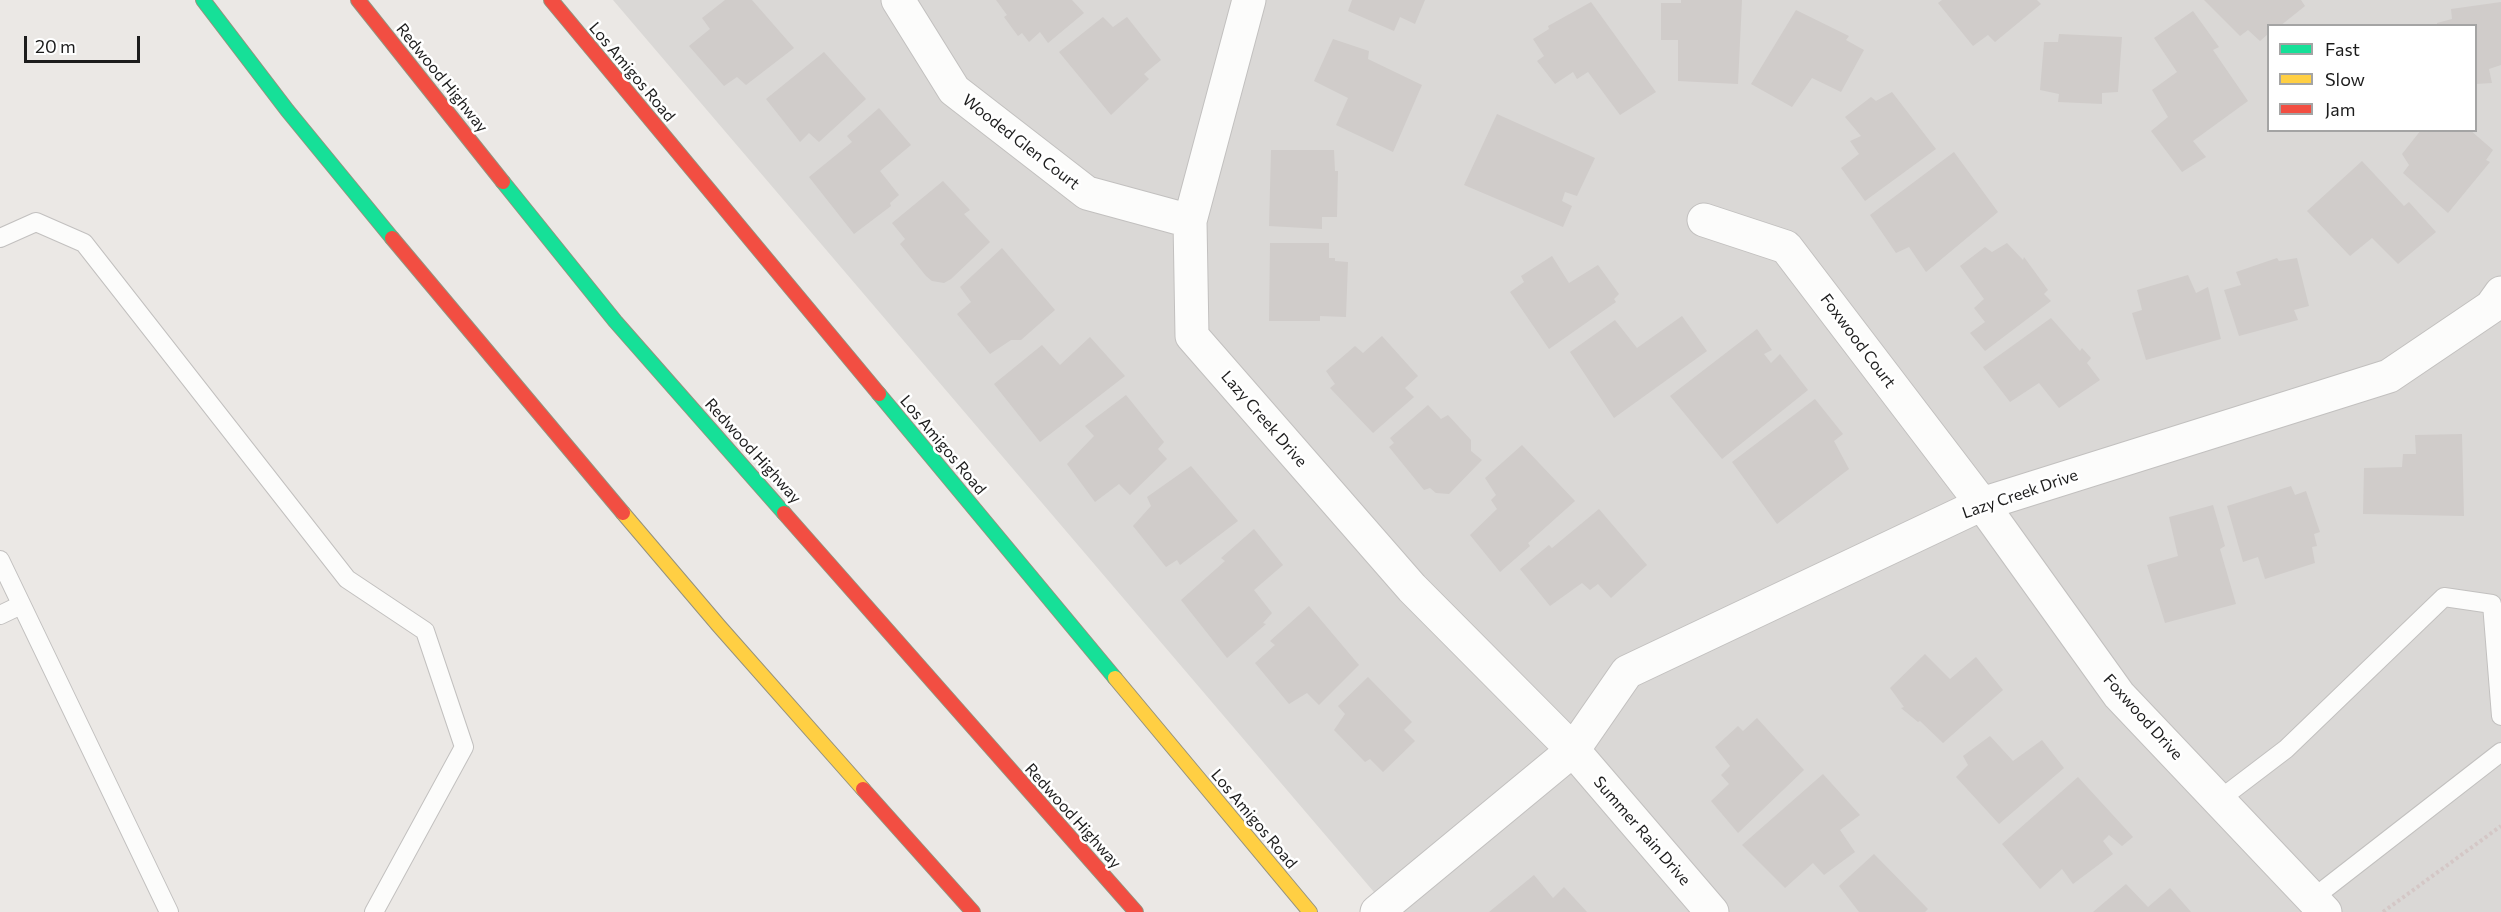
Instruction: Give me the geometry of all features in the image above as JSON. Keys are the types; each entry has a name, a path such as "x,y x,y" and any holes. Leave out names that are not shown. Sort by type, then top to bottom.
{"main road":[{"path":"203,0 287,110 503,372 727,635 973,912"},
{"name":"Redwood Highway","path":"358,0 615,321 1136,912"},
{"name":"Los Amigos Road","path":"551,0 1310,912"}],"street":[{"name":"Wooded Glen Court","path":"897,0 954,90 1087,193 1190,221"},
{"name":"Lazy Creek Drive","path":"1249,0 1190,221 1192,336 1412,588 1573,750"},
{"name":"Foxwood Court","path":"1704,220 1786,247 1982,504"},
{"name":"Lazy Creek Drive","path":"1377,912 1573,750 1628,672 1982,504 2390,376 2491,307 2501,293"},
{"name":"Foxwood Drive","path":"1982,504 2119,695 2318,906"},
{"name":"Summer Rain Drive","path":"1573,750 1712,912"}],"lane":[{"path":"0,238 36,222 84,243 347,579 425,631 464,747 374,912"},
{"path":"0,561 169,912"},
{"path":"2219,800 2286,748 2444,597 2492,604 2501,716"},
{"path":"0,615 21,605"},
{"path":"2318,906 2501,752"}],"path":[{"path":"2383,912 2501,826"}],"shaded area":[{"path":"613,0 2501,0 2501,912 1391,912"}],"building":[{"path":"725,0 752,0 794,48 746,85 737,77 724,86 689,46 710,29 702,18"},
{"path":"996,0 1072,0 1084,13 1048,43 1040,32 1029,42 1022,33 1018,36 1004,17 1007,15"},
{"path":"1352,0 1425,0 1415,24 1400,17 1394,31 1348,11"},
{"path":"1681,0 1742,0 1738,84 1678,81 1678,40 1661,40 1661,3 1681,3"},
{"path":"1942,0 2037,0 2041,4 1995,42 1988,35 1973,46 1938,3"},
{"path":"2204,0 2301,0 2305,6 2282,24 2267,24 2267,35 2260,41 2248,30 2240,36"},
{"path":"1591,2 1656,92 1620,115 1588,72 1577,79 1573,72 1555,84 1537,61 1544,56 1533,39 1549,29 1548,26"},
{"path":"2501,2 2501,65 2489,69 2492,83 2477,84 2477,24 2437,24 2452,19 2451,9"},
{"path":"1796,10 1849,36 1846,40 1864,50 1841,92 1812,78 1792,107 1751,84"},
{"path":"2193,11 2219,47 2213,50 2248,101 2193,141 2206,157 2182,172 2151,131 2168,117 2152,90 2177,72 2154,38"},
{"path":"1103,17 1113,27 1127,17 1161,60 1144,74 1149,79 1111,115 1059,52"},
{"path":"2059,34 2122,37 2118,92 2102,93 2102,104 2058,102 2059,94 2040,90 2044,42 2058,42"},
{"path":"1333,39 1369,51 1368,59 1422,85 1393,152 1336,125 1348,98 1314,81"},
{"path":"824,52 866,99 819,142 809,133 800,142 766,99"},
{"path":"1892,92 1936,149 1865,201 1841,168 1859,154 1850,141 1861,136 1845,117 1871,97 1876,101"},
{"path":"879,108 911,145 880,171 899,195 890,203 891,206 854,234 809,177 852,142 847,136"},
{"path":"1497,114 1595,158 1577,196 1565,192 1562,201 1572,206 1563,227 1464,185"},
{"path":"2419,132 2472,132 2493,150 2486,160 2490,162 2448,213 2403,173 2409,165 2402,154"},
{"path":"1271,150 1334,150 1335,171 1338,171 1337,217 1322,217 1322,229 1269,226"},
{"path":"1954,152 1998,212 1926,272 1909,247 1896,253 1870,215"},
{"path":"2362,161 2404,206 2409,202 2436,232 2398,264 2372,238 2350,256 2307,211"},
{"path":"943,181 970,210 964,214 990,242 944,283 932,281 926,276 900,244 905,239 892,223"},
{"path":"1270,243 1329,243 1329,258 1348,262 1346,317 1320,316 1320,321 1269,321"},
{"path":"2007,243 2023,260 2024,257 2048,290 2044,294 2051,301 1985,351 1970,333 1985,322 1974,308 1984,299 1960,266 1985,247 1992,252"},
{"path":"1002,248 1055,310 1021,340 1011,340 990,354 957,314 971,302 960,287"},
{"path":"1552,256 1569,283 1598,265 1619,294 1614,299 1616,302 1549,349 1510,292 1524,282 1521,276"},
{"path":"2277,258 2279,261 2297,258 2309,306 2294,310 2298,320 2239,336 2224,290 2241,285 2236,272"},
{"path":"2188,275 2196,293 2208,287 2221,339 2146,360 2132,313 2142,310 2137,290"},
{"path":"1682,316 1707,351 1614,418 1570,352 1615,320 1637,348"},
{"path":"2051,318 2080,351 2082,348 2091,358 2087,363 2100,380 2059,408 2039,383 2010,402 1983,367"},
{"path":"1757,329 1772,350 1764,354 1771,363 1780,354 1808,390 1722,459 1670,396"},
{"path":"1382,336 1418,376 1405,388 1414,397 1373,433 1330,388 1335,384 1326,371 1355,346 1363,353"},
{"path":"1090,337 1125,376 1040,442 994,384 1042,345 1060,365"},
{"path":"1126,395 1164,442 1158,449 1167,459 1130,495 1119,484 1095,502 1067,464 1094,436 1085,426"},
{"path":"1815,399 1843,434 1834,441 1849,469 1777,524 1732,462"},
{"path":"1428,405 1441,419 1448,415 1471,440 1471,451 1482,460 1449,494 1436,493 1430,488 1424,490 1389,447 1394,443 1390,438"},
{"path":"2462,434 2464,516 2363,514 2364,468 2402,467 2403,454 2416,454 2415,435"},
{"path":"1522,445 1575,501 1528,543 1530,546 1500,572 1470,535 1497,509 1491,500 1496,495 1485,478"},
{"path":"1191,466 1238,521 1180,565 1177,560 1166,567 1133,526 1151,506 1147,497"},
{"path":"2291,486 2295,495 2306,491 2320,532 2314,534 2317,546 2312,547 2315,563 2265,579 2258,557 2243,562 2227,506"},
{"path":"2213,505 2225,546 2220,549 2236,604 2165,623 2147,565 2178,556 2169,517"},
{"path":"1599,509 1647,565 1611,598 1598,584 1590,590 1582,583 1550,606 1520,569 1549,545 1552,548"},
{"path":"1254,529 1283,565 1254,590 1272,613 1263,623 1266,624 1227,658 1181,600 1225,561 1221,558"},
{"path":"1309,606 1359,665 1319,705 1307,693 1289,704 1255,663 1275,645 1270,641"},
{"path":"1925,654 1950,679 1976,657 2003,690 1943,743 1920,721 1918,722 1901,708 1904,707 1890,688"},
{"path":"1368,677 1412,722 1404,730 1415,741 1383,772 1370,759 1365,762 1334,730 1345,714 1338,706"},
{"path":"1757,718 1804,770 1738,833 1711,801 1729,784 1721,775 1730,766 1715,747 1738,726 1743,731"},
{"path":"1990,736 2013,761 2042,740 2064,768 1999,824 1956,777 1968,765 1963,756"},
{"path":"1823,774 1860,815 1840,830 1855,852 1824,875 1813,863 1785,888 1742,845"},
{"path":"2078,777 2133,837 2122,846 2109,835 2103,841 2113,854 2073,884 2062,869 2040,889 2002,844"},
{"path":"1874,854 1928,909 1925,912 1859,912 1839,886"},
{"path":"1534,875 1553,898 1564,887 1587,912 1489,912"},
{"path":"2126,884 2148,907 2170,888 2191,912 2093,912"}],"traffic: fast":[{"path":"203,0 287,110 392,238"},
{"path":"503,182 615,321 784,513"},
{"path":"879,394 1115,678"}],"traffic: slow":[{"path":"623,513 863,789"},
{"path":"1115,678 1310,912"}],"traffic: jam":[{"path":"358,0 503,182"},
{"path":"551,0 879,394"},
{"path":"392,238 623,513"},
{"path":"784,513 1136,912"},
{"path":"863,789 973,912"}]}
